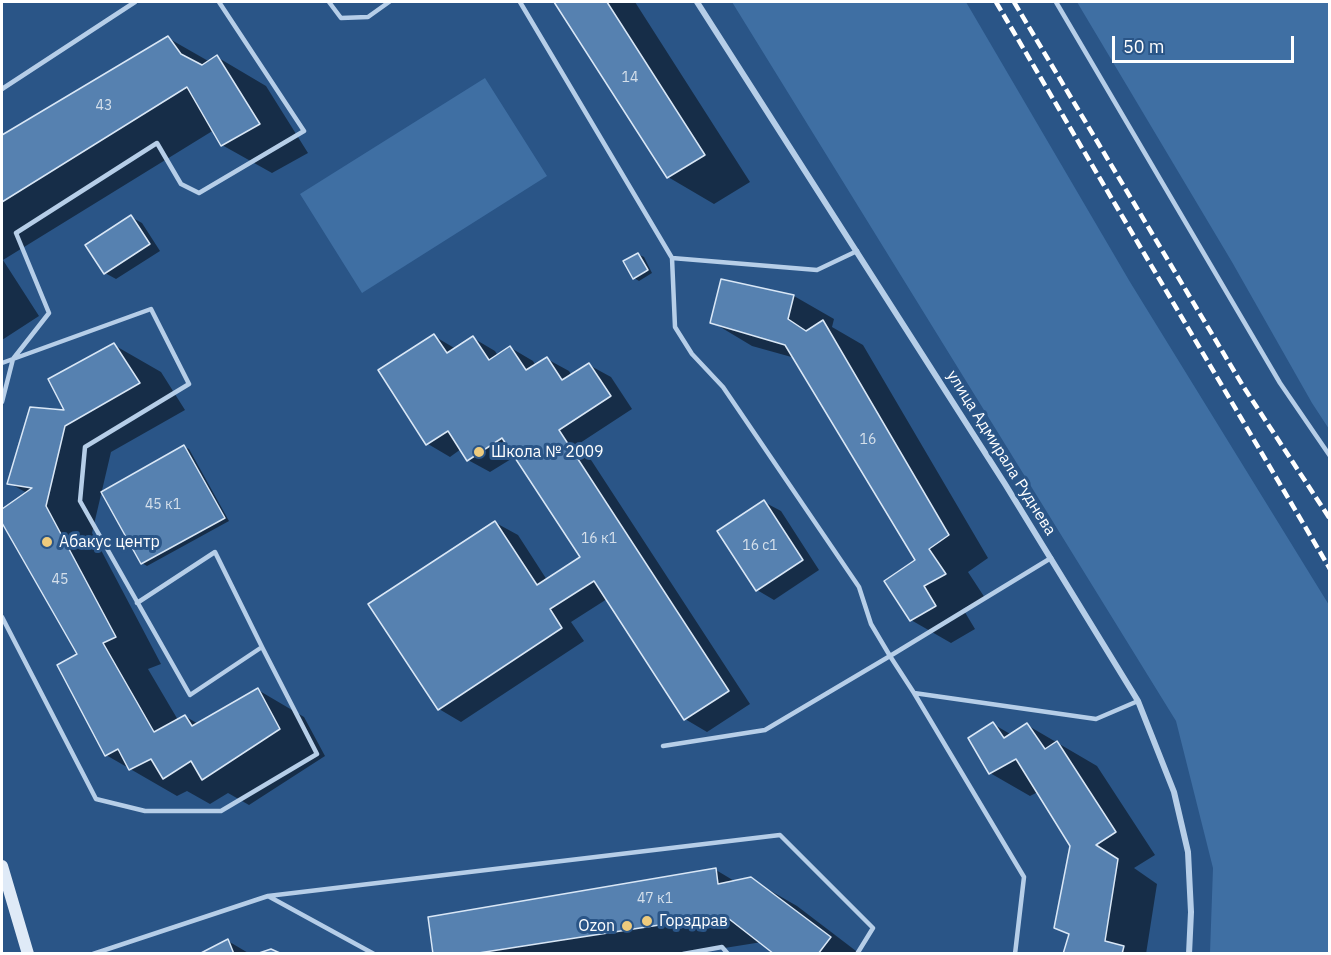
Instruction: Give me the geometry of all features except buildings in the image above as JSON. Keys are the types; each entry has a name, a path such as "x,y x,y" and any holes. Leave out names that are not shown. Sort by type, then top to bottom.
{"street":[{"name":"улица Адмирала Руднева","path":"697,2 1051,558 1138,701 1174,792 1188,852 1191,912 1189,954"},
{"path":"2,866 28,954"}],"lane":[{"path":"2,89 135,2"},
{"path":"2,402 14,359 50,313 16,232 157,143 181,184 199,193 304,131 219,2"},
{"path":"329,2 341,18 368,17 389,2"},
{"path":"520,2 672,258 675,327 692,354 723,387 859,587 871,624 1024,877 1015,954"},
{"path":"1056,2 1280,383 1329,456"},
{"path":"672,258 817,270 857,251"},
{"path":"2,363 151,309 189,384 85,447 80,501 190,695 262,647"},
{"path":"2,617 96,800 145,811 221,811 317,754 215,552 138,603"},
{"path":"663,746 765,730 1051,558"},
{"path":"914,693 1096,719 1138,701"},
{"path":"93,954 268,896 780,835 873,928 857,954"},
{"path":"268,896 374,954"},
{"path":"683,954 722,947 728,954"}],"shaded area":[{"path":"732,2 966,2 1130,282 1329,605 1329,953 1210,953 1213,868 1176,721"},
{"path":"1077,2 1329,2 1329,429 1312,403 1232,262"},
{"path":"485,78 547,176 362,293 300,194"}],"railway":[{"path":"996,2 1330,569"},
{"path":"1014,2 1243,386 1330,519"}],"place":[{"name":"Школа № 2009","path":"479,452"},
{"name":"Абакус центр","path":"47,542"},
{"name":"Горздрав","path":"647,921"},
{"name":"Ozon","path":"627,926"}]}
